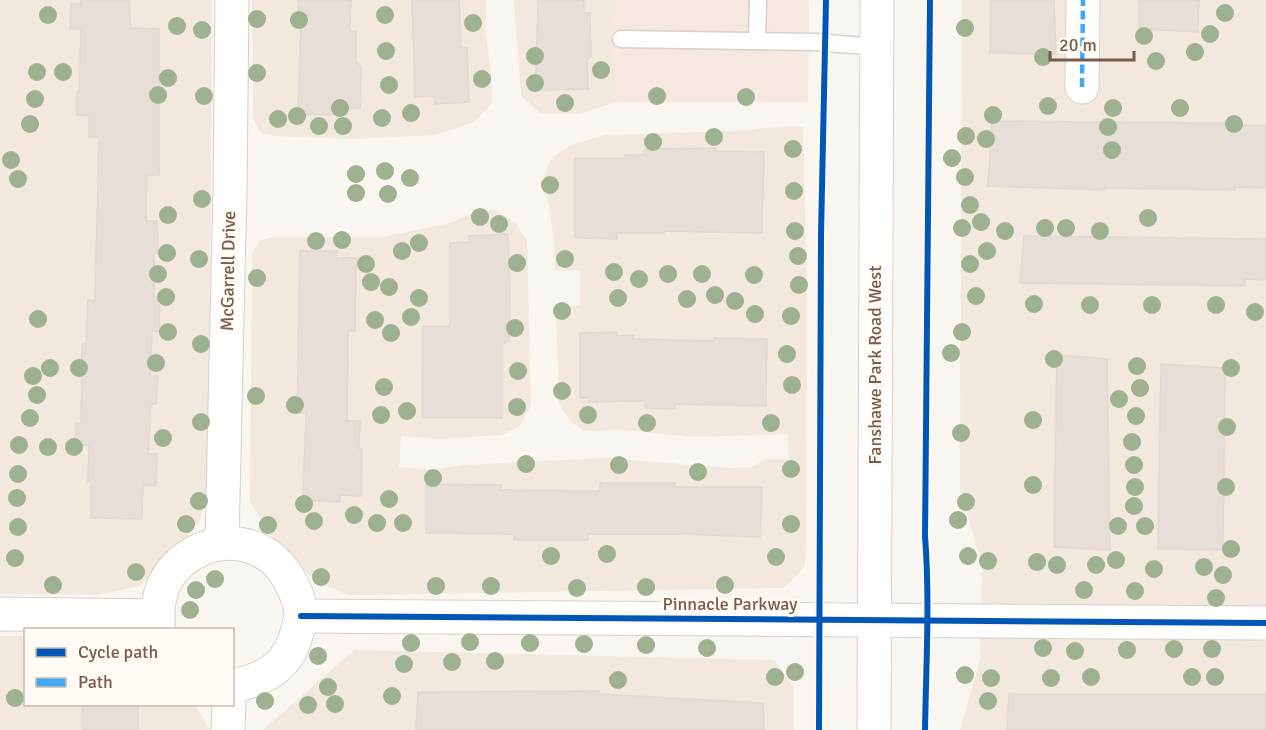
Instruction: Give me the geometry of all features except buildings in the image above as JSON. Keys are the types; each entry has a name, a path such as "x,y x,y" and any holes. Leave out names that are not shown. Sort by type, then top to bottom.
{"street":[{"name":"McGarrell Drive","path":"222,543 230,212 232,0"},
{"name":"Fanshawe Park Road West","path":"874,730 877,0"},
{"path":"1082,87 1083,0"},
{"path":"0,614 158,623 162,586 173,569 191,553 222,543 237,543 261,550 281,565 298,596 301,616 292,648 278,668 254,682 234,687"},
{"name":"Pinnacle Parkway","path":"301,616 1266,623"},
{"path":"228,730 229,706"}],"lane":[{"path":"756,41 758,0"},
{"path":"621,39 815,42 877,47"}],"shaded area":[{"path":"0,0 212,0 209,483 200,521 179,549 139,586 98,595 0,594"},
{"path":"252,0 486,0 485,31 491,72 492,103 474,122 436,135 352,139 274,136 260,132 253,118"},
{"path":"514,0 615,0 616,102 579,114 542,114 521,96"},
{"path":"615,0 809,0 808,102 616,102"},
{"path":"962,0 1266,0 1266,730 960,730 980,660 982,567 960,487"},
{"path":"803,127 807,291 806,543 805,566 784,588 349,595 321,584 293,561 267,530 250,501 252,254 259,241 272,237 382,237 451,223 474,212 495,210 515,222 527,241 531,405 520,426 502,435 439,439 401,436 399,467 432,470 462,465 606,458 729,468 752,467 766,459 789,459 787,434 693,437 623,430 584,431 571,422 559,404 556,308 580,305 580,270 555,271 553,233 544,176 552,158 572,145 604,135 733,131"},
{"path":"0,636 24,636 24,706 196,706 210,730 0,730"},
{"path":"354,650 774,660 794,688 794,730 263,730"}],"marked path":[{"path":"1082,87 1083,0"}],"cycle path":[{"path":"819,730 821,234 826,0"},
{"path":"925,730 930,0"},
{"path":"301,616 1266,623"}]}
